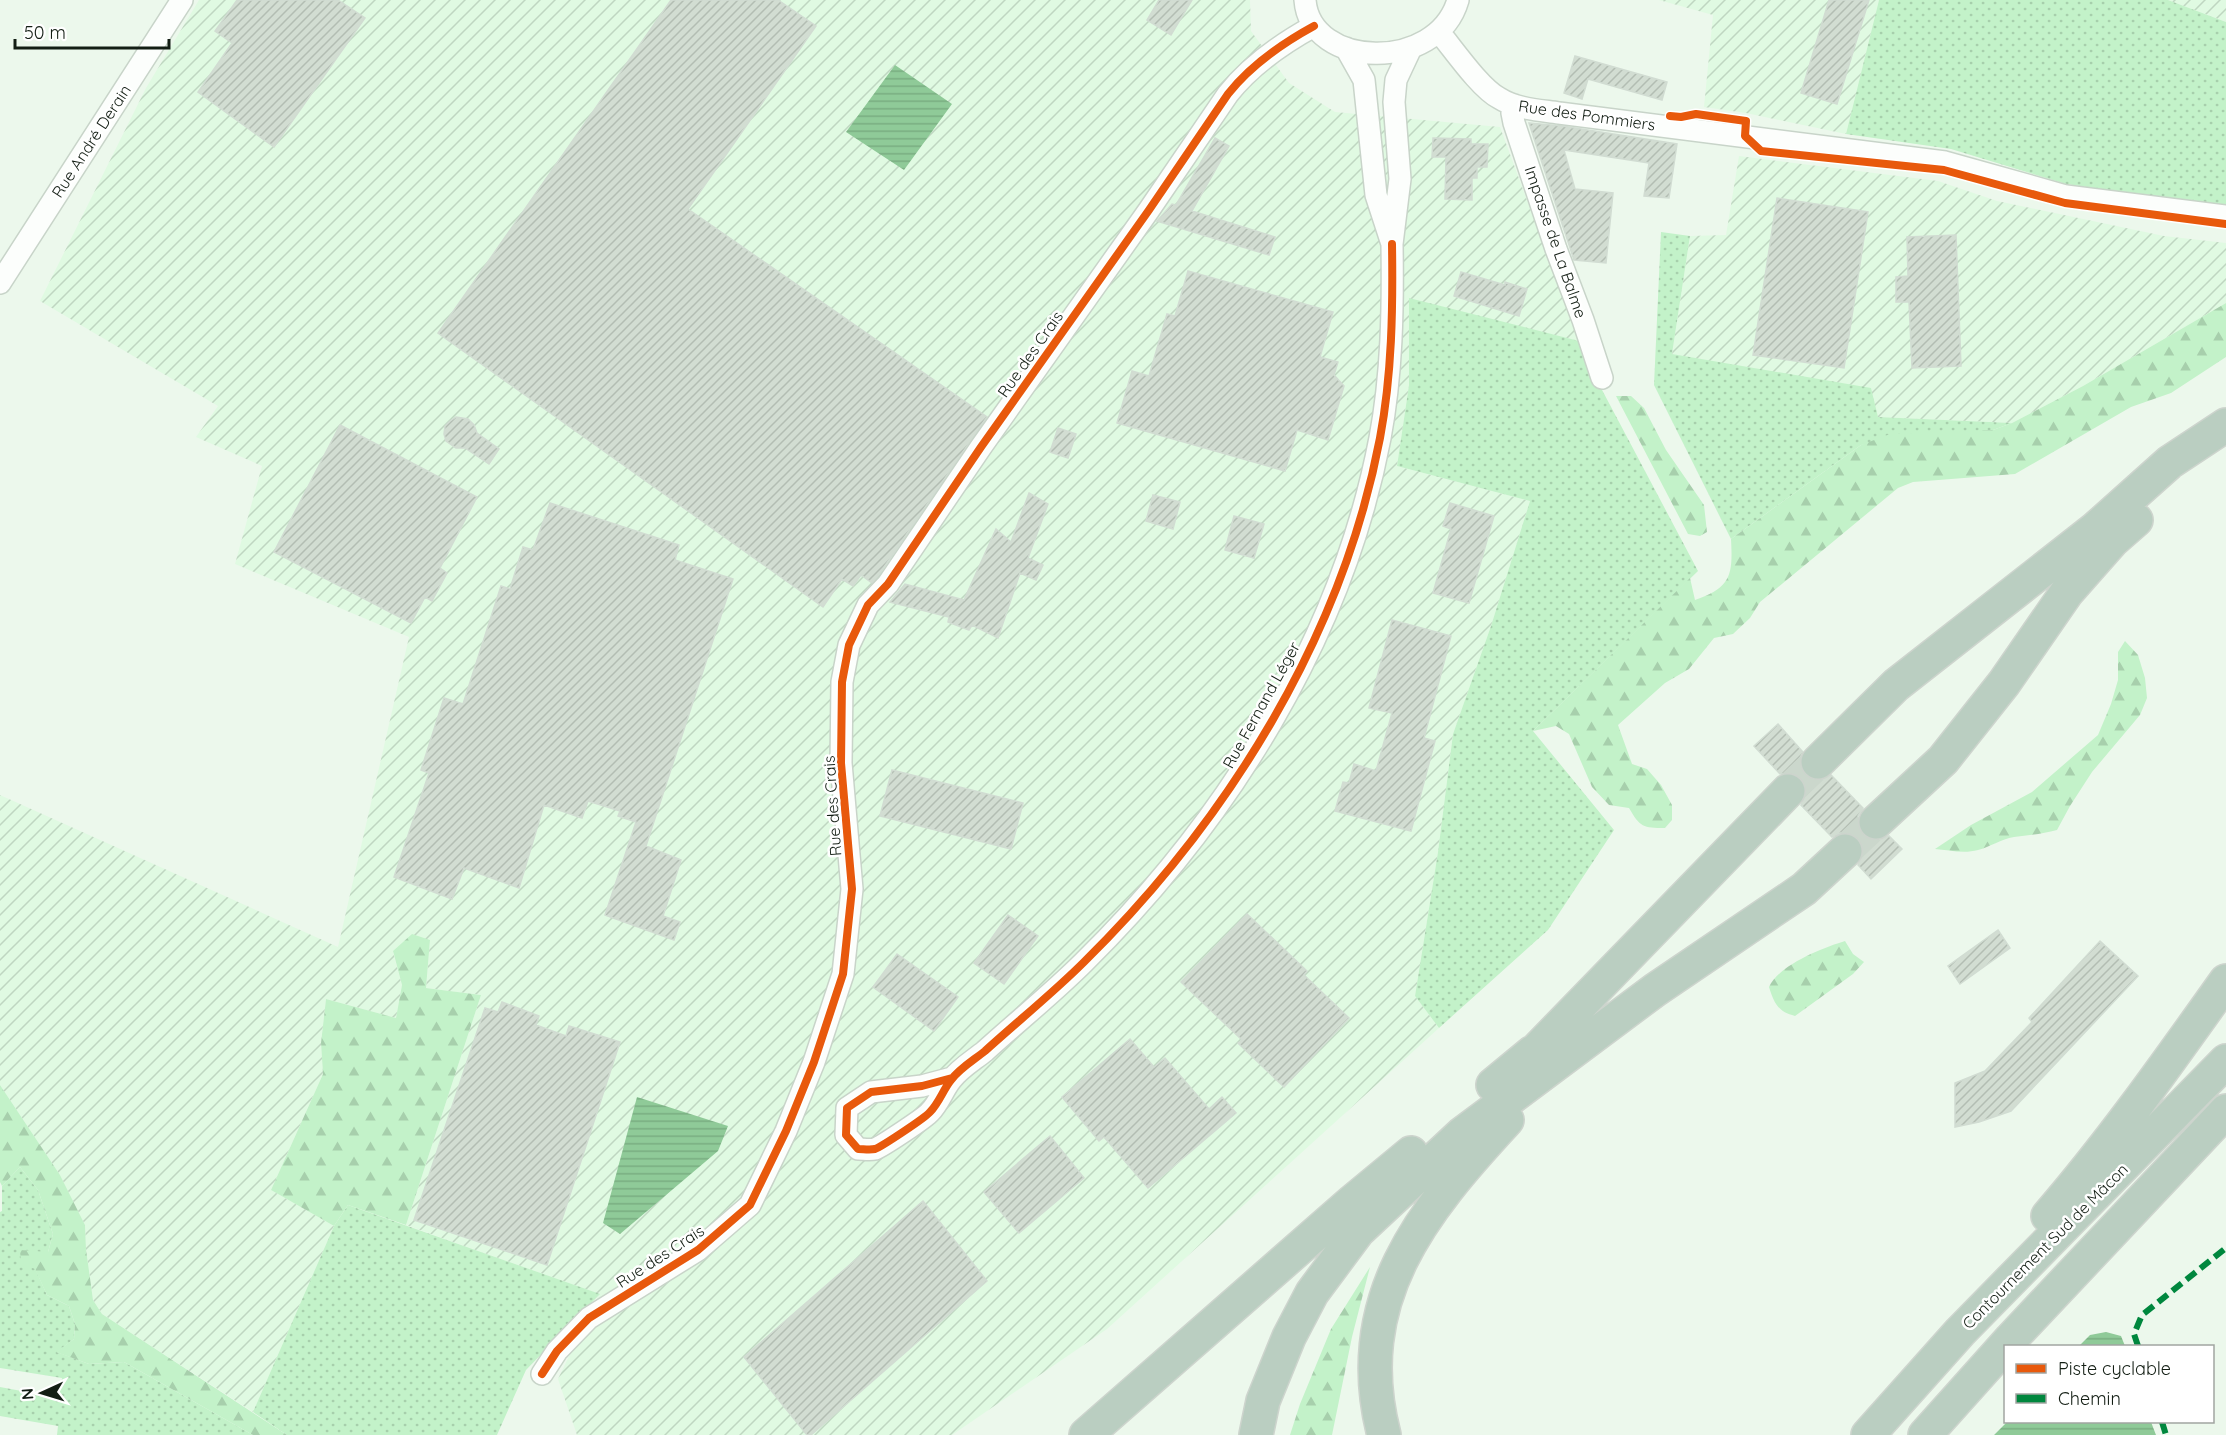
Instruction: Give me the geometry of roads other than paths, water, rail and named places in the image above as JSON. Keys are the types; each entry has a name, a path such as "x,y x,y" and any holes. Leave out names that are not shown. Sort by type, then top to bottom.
{"highway":[{"path":"1818,762 1896,685 2095,529 2170,462 2226,425"},
{"path":"1876,822 1942,760 2004,683 2067,592 2112,541 2176,483 2226,448"},
{"path":"1384,1435 1377,1400 1379,1332 1386,1297 1407,1246 1426,1215 1548,1055 1788,791"},
{"path":"1086,1435 1353,1201 1548,1055 1655,990 1804,889 1845,851"},
{"path":"1960,1332 1984,1290 2073,1188 2226,981"},
{"path":"1256,1435 1263,1401 1274,1370 1312,1293 1358,1231 1548,1055"},
{"name":"Contournement Sud de Mâcon","path":"1868,1435 1960,1332 2226,1061"},
{"path":"2006,1345 2226,1112"},
{"path":"2097,1249 2226,1137"},
{"path":"1925,1435 2004,1347"}],"street":[{"name":"Rue André Derain","path":"0,283 182,0"},
{"path":"1305,0 1308,17 1314,26 1329,39 1346,48 1377,53 1421,45 1439,32 1454,13 1458,0"},
{"name":"Rue des Crais","path":"542,1374 557,1350 589,1318 698,1250 750,1205 786,1131 823,1038 843,974 852,889 841,764 842,682 849,645 868,605 888,584 1228,94 1242,76 1255,65 1314,26"},
{"name":"Rue des Pommiers","path":"1439,32 1489,91 1514,105 1559,113 1945,162 2066,196 2226,216"},
{"name":"Rue Fernand Léger","path":"1346,48 1364,80 1376,195 1392,244"},
{"name":"Rue Fernand Léger","path":"952,1078 922,1086 871,1092 847,1108 846,1136 858,1149 876,1149 930,1113 952,1078 1084,963 1197,836 1245,767 1289,690 1327,611 1351,546 1369,487 1380,436 1391,357 1392,244 1400,179 1394,102 1396,81 1411,48"},
{"name":"Impasse de La Balme","path":"1514,105 1512,112 1514,123 1602,378"}],"tunnel":[{"path":"1788,791 1818,762"},
{"path":"1845,851 1876,822"}]}
